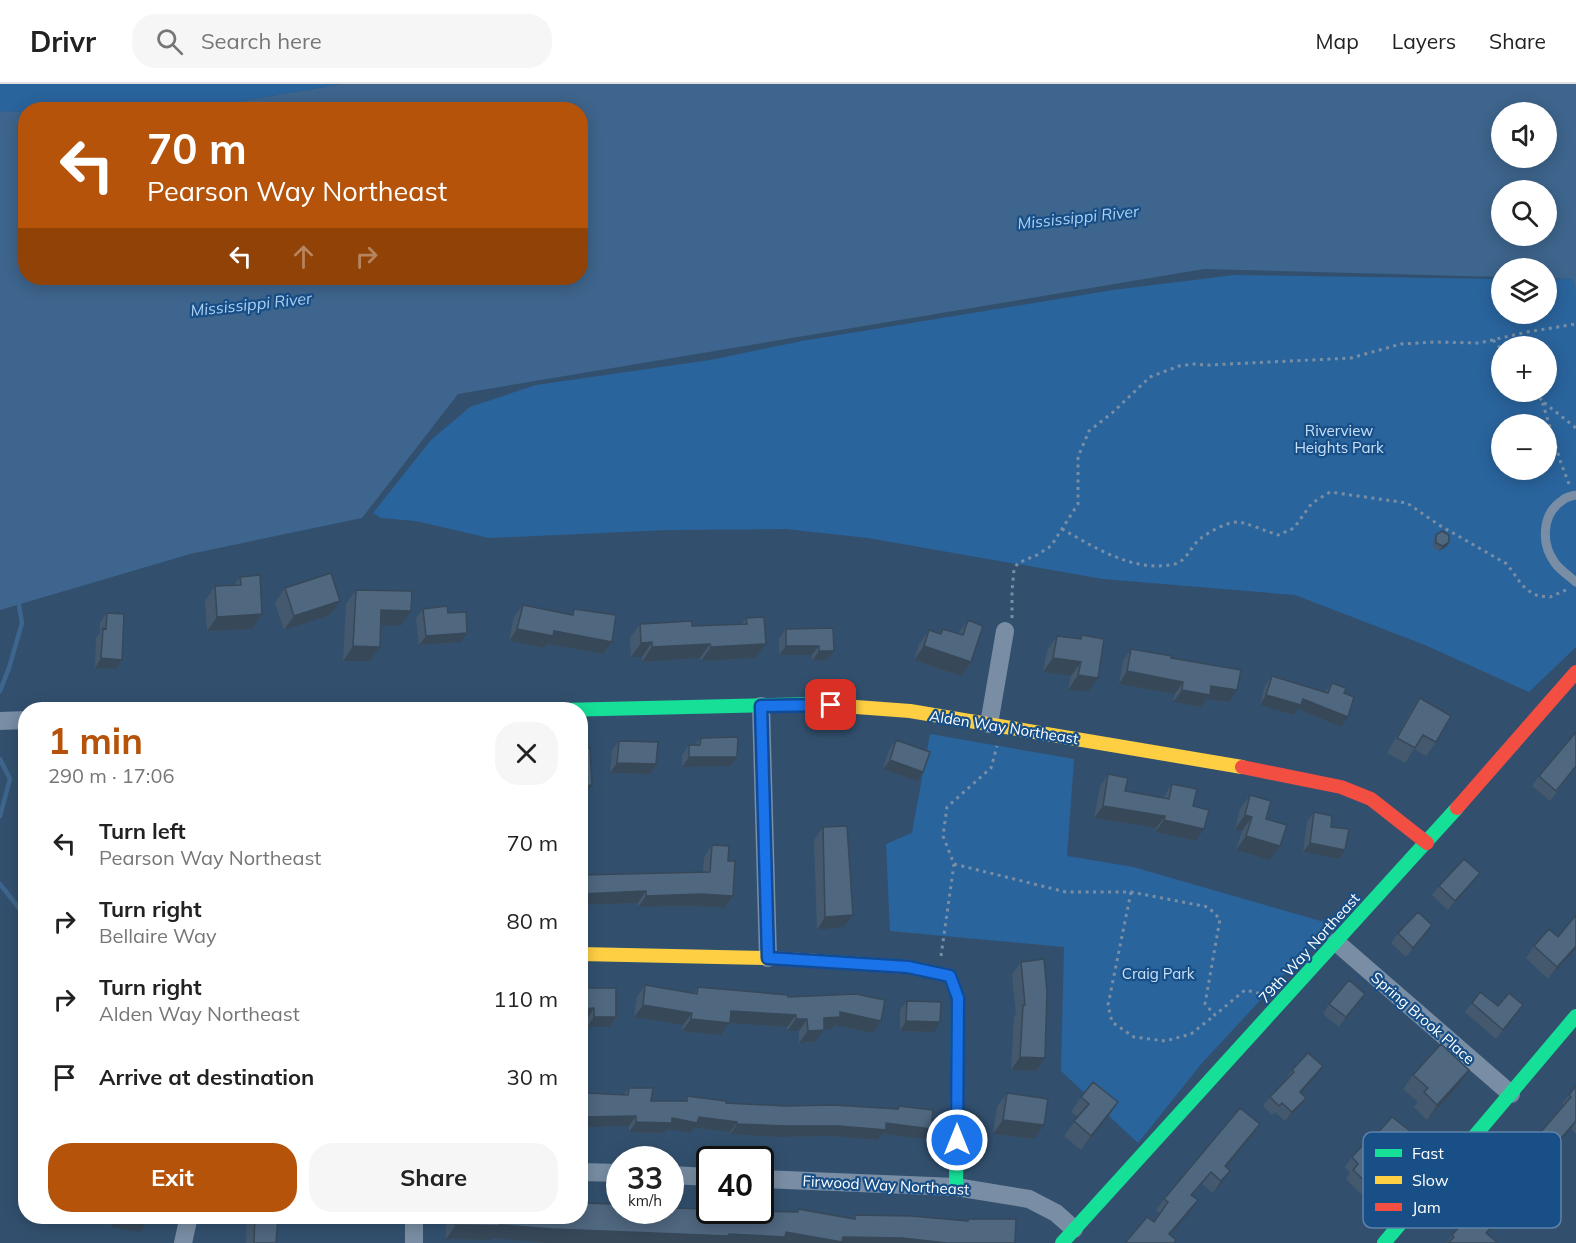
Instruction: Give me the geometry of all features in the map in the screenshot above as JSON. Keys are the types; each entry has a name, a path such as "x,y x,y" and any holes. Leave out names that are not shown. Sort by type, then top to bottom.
{"street":[{"path":"995,726 1005,631"},
{"name":"79th Way Northeast","path":"1062,1243 1427,843 1576,672"},
{"name":"Alden Way Northeast","path":"588,709 813,704 910,711 1267,771 1341,787 1371,799 1427,843"},
{"path":"761,706 768,958"},
{"path":"0,721 18,720"},
{"name":"Spring Brook Place","path":"1336,942 1511,1094"},
{"path":"588,954 768,958 908,967 950,976 958,998 956,1187"},
{"path":"1479,1132 1576,1016"},
{"path":"588,1172 606,1173"},
{"name":"Firwood Way Northeast","path":"774,1180 956,1187 1029,1199 1056,1214 1074,1229"},
{"path":"183,1243 187,1224"},
{"path":"414,1224 414,1243"},
{"path":"1384,1243 1397,1228"}],"lane":[{"path":"1575,495 1562,500 1550,514 1544,529 1545,547 1556,565 1576,582"}],"path":[{"path":"1510,336 1576,324"},
{"path":"1005,631 1012,618 1014,568 1018,563 1052,546 1078,504 1078,457 1089,430 1112,413 1150,377 1166,370 1193,364 1351,358 1401,344 1479,343 1491,340"},
{"path":"1575,495 1561,463 1542,401 1576,428"},
{"path":"1062,529 1112,556 1146,565 1172,565 1186,558 1200,539 1225,524 1239,521 1278,535 1294,528 1312,502 1330,492 1407,503 1439,525 1507,564 1529,591 1538,596 1550,597 1568,589"},
{"path":"938,974 949,913 954,864 943,836 947,807 991,768 995,726"},
{"path":"954,864 1066,892 1131,892 1208,907 1220,919 1205,1004 1215,1015"},
{"path":"1131,892 1107,1005 1112,1022 1134,1037 1165,1041 1191,1034 1245,990 1262,994 1277,1007"}],"green space":[{"path":"0,84 342,84 236,102 18,102 18,111 0,112"},
{"name":"Riverview Heights Park","path":"1234,275 1491,279 1491,324 1557,324 1557,279 1576,279 1576,647 1529,692 1425,645 1295,595 1103,579 868,538 786,529 667,530 489,538 416,521 381,518 373,513 431,440 470,407 536,385 710,360 802,341 1113,290"},
{"name":"Craig Park","path":"930,734 1074,759 1067,856 1133,867 1331,924 1202,1063 1138,1143 1061,1071 1064,947 890,931 886,844 912,833"}],"water":[{"name":"Mississippi River","path":"342,84 1576,84 1576,290 1573,279 1557,278 1557,258 1491,258 1491,277 1204,269 458,394 362,518 190,554 0,610 0,112 18,111 18,285 588,285 588,102 236,102"}],"building":[{"path":"1442,531 1449,535 1449,542 1443,546 1436,543 1436,535"},
{"path":"331,573 340,601 294,616 285,588"},
{"path":"260,575 262,614 217,617 215,586 241,585 240,577"},
{"path":"356,590 412,591 411,611 381,610 380,647 353,646"},
{"path":"523,605 573,615 574,609 616,615 612,642 554,631 553,636 517,629"},
{"path":"447,606 448,613 466,612 467,633 426,636 423,609"},
{"path":"107,613 124,614 122,660 101,658 103,628 106,629"},
{"path":"764,617 766,644 652,647 652,642 641,643 640,624 692,621 692,626 747,624 746,618"},
{"path":"968,620 983,626 971,662 924,646 929,630 941,634 943,629 963,635"},
{"path":"833,628 834,651 819,651 819,646 786,646 786,629"},
{"path":"1082,635 1104,639 1098,678 1078,675 1081,662 1053,658 1057,636 1081,639"},
{"path":"1131,649 1241,670 1237,690 1211,686 1210,695 1182,690 1183,682 1127,671"},
{"path":"1272,676 1328,693 1332,683 1346,688 1344,693 1354,697 1348,717 1303,699 1301,705 1266,695"},
{"path":"1420,698 1451,716 1436,742 1423,735 1415,748 1397,738"},
{"path":"1576,732 1576,766 1556,791 1539,776"},
{"path":"738,737 737,757 689,757 689,745 700,745 701,738"},
{"path":"896,740 930,752 923,772 890,760"},
{"path":"619,741 658,742 656,764 617,763"},
{"path":"588,748 590,748 592,785 588,785"},
{"path":"1108,774 1128,778 1125,791 1169,799 1172,784 1197,789 1193,806 1209,810 1204,829 1164,820 1165,816 1103,806"},
{"path":"1250,795 1271,801 1266,819 1287,825 1280,846 1246,836 1252,817 1245,815"},
{"path":"1314,812 1332,816 1331,827 1349,829 1345,850 1310,843"},
{"path":"847,826 853,915 825,917 823,827"},
{"path":"712,845 729,846 728,861 735,861 733,896 701,894 646,896 646,891 588,894 588,875 710,872"},
{"path":"1464,859 1480,873 1455,901 1439,886"},
{"path":"1418,912 1432,925 1413,948 1398,933"},
{"path":"1576,915 1576,946 1557,967 1534,946 1549,929 1558,937"},
{"path":"1044,959 1047,991 1045,1058 1020,1057 1023,1005 1025,1005 1021,962"},
{"path":"1349,980 1365,994 1346,1017 1329,1004"},
{"path":"645,985 697,994 698,987 788,995 788,997 856,994 885,1000 881,1021 840,1012 840,1017 824,1018 824,1030 808,1031 807,1019 796,1019 796,1015 731,1011 730,1023 691,1019 692,1013 643,1005"},
{"path":"588,988 616,988 616,1017 594,1017 594,1008 588,1008"},
{"path":"1480,992 1498,1006 1509,993 1523,1005 1503,1030 1472,1003"},
{"path":"907,1001 941,1002 940,1022 906,1021"},
{"path":"1441,1044 1469,1070 1437,1105 1424,1092 1428,1088 1413,1075"},
{"path":"1308,1053 1323,1066 1300,1092 1306,1098 1292,1112 1282,1103 1279,1106 1270,1097 1294,1072 1292,1070"},
{"path":"1093,1082 1118,1102 1091,1136 1074,1121 1089,1104 1081,1097"},
{"path":"1576,1086 1576,1121 1561,1138 1561,1132 1541,1132 1571,1097 1569,1095"},
{"path":"629,1088 653,1088 651,1101 687,1101 687,1096 726,1101 726,1103 898,1109 899,1106 933,1110 931,1129 886,1123 886,1130 839,1126 737,1124 737,1122 699,1117 697,1123 672,1118 672,1123 636,1122 636,1116 588,1117 588,1093 628,1095"},
{"path":"1007,1093 1048,1099 1044,1125 1003,1120"},
{"path":"1240,1108 1260,1124 1225,1166 1230,1171 1221,1181 1211,1172 1191,1195 1198,1200 1169,1234 1176,1240 1174,1243 1125,1243 1147,1217 1154,1222 1168,1202 1164,1199"},
{"path":"1392,1117 1411,1132 1379,1132"},
{"path":"1363,1145 1363,1179 1353,1170 1358,1164 1352,1157"},
{"path":"588,1203 606,1204 606,1224 684,1224 684,1208 696,1209 696,1224 774,1224 774,1211 798,1212 798,1209 855,1219 855,1215 911,1216 968,1221 968,1219 1016,1219 1015,1243 947,1243 902,1238 843,1237 842,1242 786,1232 785,1237 729,1234 729,1236 456,1224 588,1224"},
{"path":"255,1224 277,1224 276,1243 254,1243"},
{"path":"1458,1228 1490,1228 1486,1233 1498,1243 1448,1243 1454,1237 1452,1235"}],"waterway":[{"path":"0,691 22,623 18,599"},
{"path":"0,759 10,779 0,816"},
{"path":"0,884 18,907"}],"traffic: fast":[{"path":"588,709 813,704 856,707"},
{"path":"1062,1243 1457,808"},
{"path":"818,961 908,967 950,976 958,998 956,1187"},
{"path":"1478,1132 1576,1016"},
{"path":"1384,1243 1397,1228"}],"traffic: slow":[{"path":"856,707 910,711 1242,767"},
{"path":"588,954 818,961"}],"traffic: jam":[{"path":"1457,808 1576,672"},
{"path":"1242,767 1341,787 1371,799 1427,843"}],"route":[{"path":"831,705 761,706 768,958 908,967 950,976 958,998 957,1140"}]}
